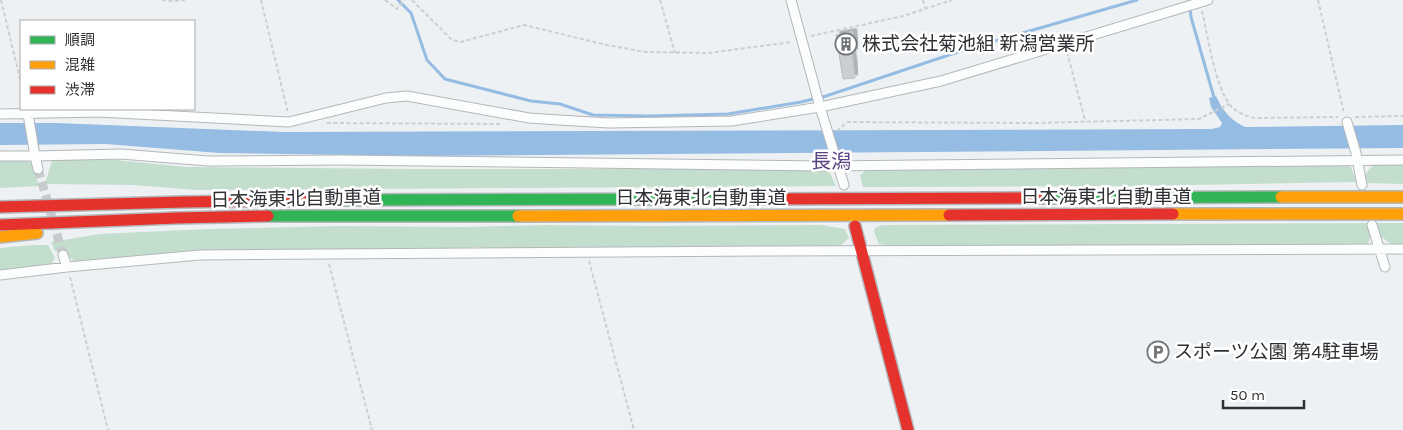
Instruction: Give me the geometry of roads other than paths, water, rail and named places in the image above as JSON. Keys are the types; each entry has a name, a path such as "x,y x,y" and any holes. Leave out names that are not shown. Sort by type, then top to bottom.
{"main road":[{"name":"日本海東北自動車道","path":"0,207 184,202 383,200 1403,196"},
{"path":"0,200 103,199 184,202"},
{"name":"日本海東北自動車道","path":"0,225 176,218 296,216 1403,214"},
{"path":"0,237 176,218"},
{"path":"855,226 908,430"}],"street":[{"path":"790,0 844,185"},
{"path":"0,114 99,112 289,122 386,98 407,96 529,118 609,123 732,121 941,82 1202,3"},
{"path":"28,114 38,169"},
{"path":"1346,120 1357,157 1362,185"},
{"path":"0,156 34,153 121,154 208,161 339,160 837,164 1357,157 1403,160"},
{"path":"1372,225 1385,267"},
{"path":"0,275 200,255 862,250 1403,249"},
{"path":"63,255 67,267"}],"water":[{"path":"1216,96 1228,115 1245,127 1403,125 1403,148 420,156 219,153 106,144 0,145 0,123 56,123 283,132 1212,129 1220,127 1222,123 1211,107 1209,98"}],"waterway":[{"path":"398,0 411,13 427,60 445,79 531,101 560,104 593,115 650,116 728,114 801,102 826,96 967,49 1137,0"},
{"path":"1189,0 1191,17 1215,101"}],"tunnel":[{"path":"38,169 63,255"}],"place":[{"name":"株式会社菊池組 新潟営業所","path":"846,44"},
{"name":"スポーツ公園 第4駐車場","path":"1158,352"}],"district":[{"name":"長潟","path":"831,161"}]}
